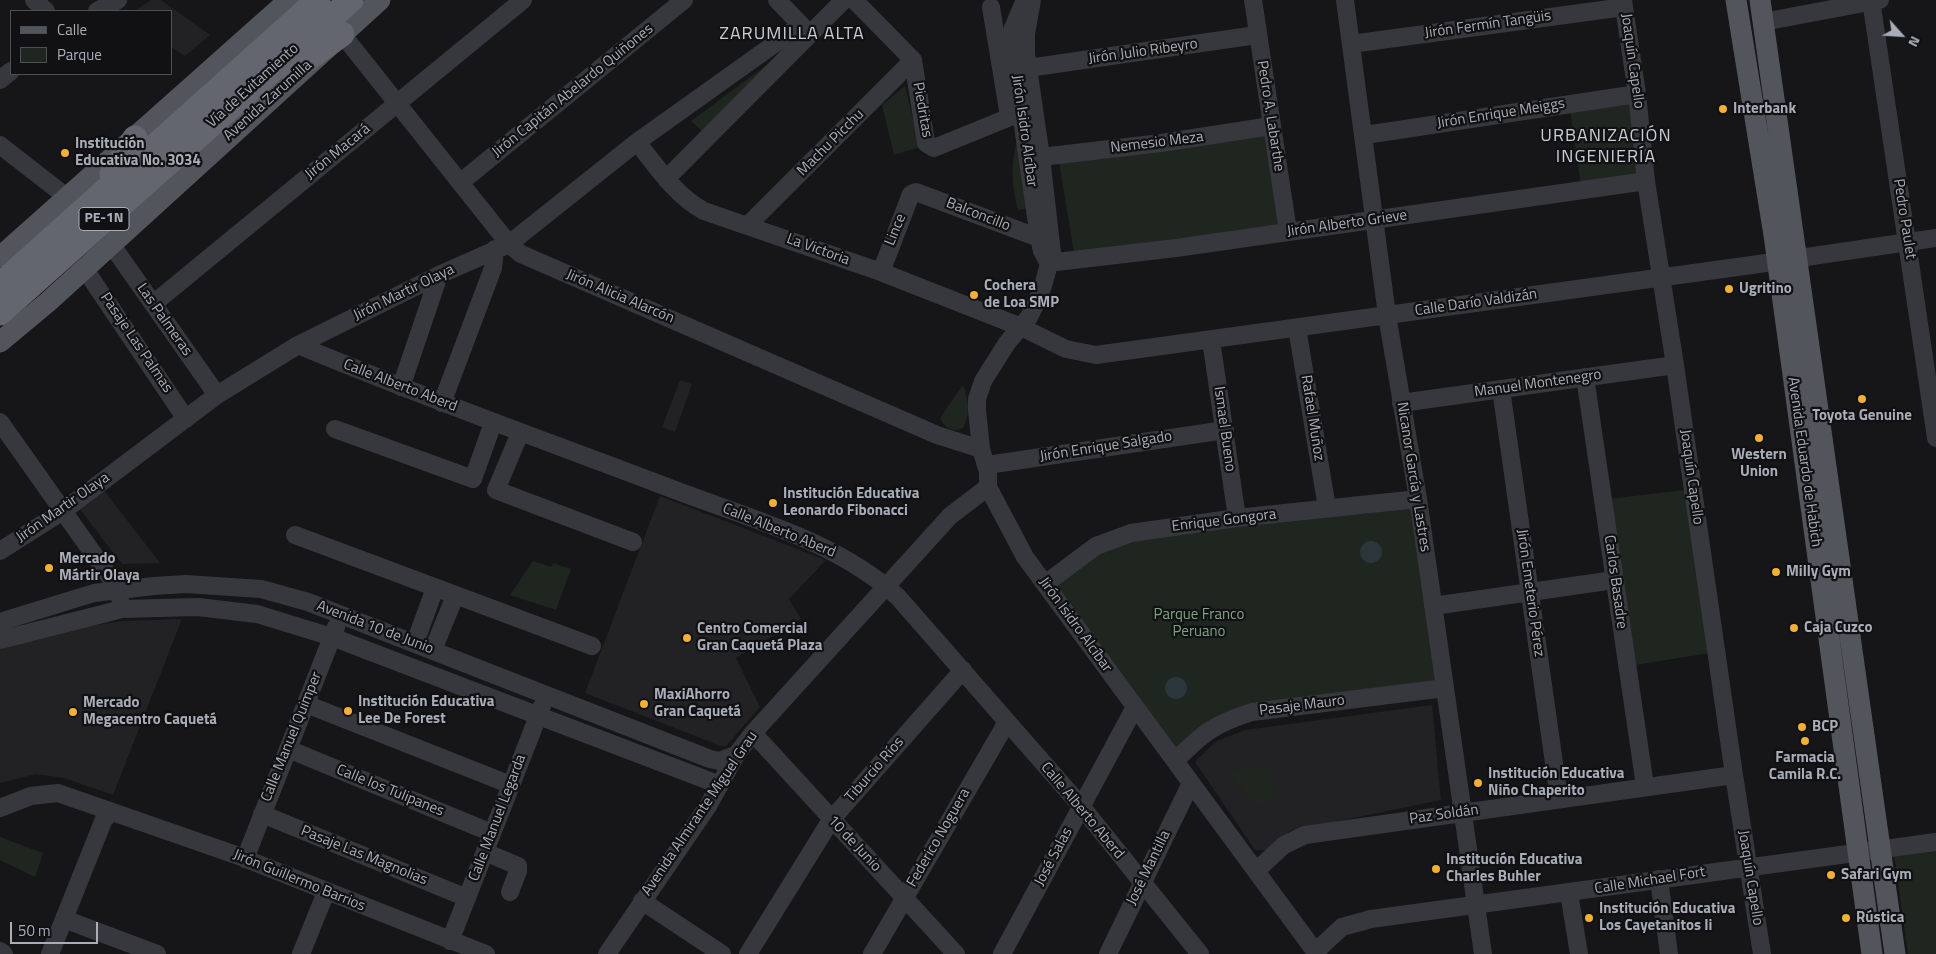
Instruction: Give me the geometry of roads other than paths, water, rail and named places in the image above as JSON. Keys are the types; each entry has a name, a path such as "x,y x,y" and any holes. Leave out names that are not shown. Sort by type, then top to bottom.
{"highway":[{"name":"Vía de Evitamiento","path":"0,285 318,0"},
{"name":"Vía de Evitamiento","path":"0,313 351,0"},
{"path":"209,125 249,101 342,34"},
{"path":"98,198 135,138"}],"main road":[{"path":"0,257 289,0"},
{"name":"Avenida Zarumilla","path":"0,342 380,0"},
{"name":"Avenida Eduardo de Habich","path":"1736,0 1788,260 1895,954"},
{"name":"Avenida Eduardo de Habich","path":"1760,0 1788,260 1857,854 1872,954"}],"street":[{"path":"34,0 45,10"},
{"path":"99,10 118,0"},
{"name":"Jirón Macará","path":"153,304 523,0"},
{"name":"Jirón Capitán Abelardo Quiñones","path":"461,182 684,0"},
{"path":"777,0 805,29"},
{"name":"Jirón Martir Olaya","path":"0,551 63,511 218,396 298,345 502,246 636,142 805,29 844,0"},
{"path":"854,0 913,60"},
{"name":"Jirón Isidro Alcíbar","path":"1025,0 1019,34 1028,68 1052,241 1039,296 1029,317 1007,343 983,380 977,398 981,449 987,465 988,487 1025,556 1044,584 1316,953"},
{"name":"Jirón Isidro Alcíbar","path":"1032,0 1019,34 1012,42 1015,115 1042,252 1048,263"},
{"name":"Pedro A. Labarthe","path":"1252,0 1288,231"},
{"name":"Nicanor García y Lastres","path":"1345,0 1365,135 1387,315 1418,499 1483,954"},
{"path":"1763,22 1874,0"},
{"name":"Pedro Paulet","path":"1874,0 1936,438"},
{"name":"Jirón Fermín Tangüis","path":"1351,44 1624,3"},
{"name":"Joaquín Capello","path":"1624,3 1637,94 1646,181 1762,954"},
{"path":"987,4 1019,34"},
{"path":"987,4 1015,115"},
{"name":"Jirón Martir Olaya","path":"666,179 805,29"},
{"name":"Jirón Alicia Alarcón","path":"342,34 461,182 502,246 928,431 981,449"},
{"name":"Jirón Julio Ribeyro","path":"1028,68 1257,35"},
{"name":"Piedritas","path":"913,60 926,143 929,147 934,148 1015,115"},
{"name":"Machu Picchu","path":"748,225 913,60"},
{"path":"0,80 10,72"},
{"name":"Jirón Enrique Meiggs","path":"1365,135 1637,94"},
{"name":"Nemesio Meza","path":"1041,157 1161,143 1272,126"},
{"name":"La Victoria","path":"636,142 666,179 699,208 881,272 1021,327"},
{"path":"0,146 68,198"},
{"name":"Jirón Alberto Grieve","path":"1048,263 1176,248 1646,181"},
{"name":"Balconcillo","path":"916,192 1039,238"},
{"name":"Lince","path":"881,272 911,194 916,192"},
{"name":"Calle Darío Valdizán","path":"1021,327 1066,349 1096,355 1662,278 1936,238"},
{"name":"Las Palmeras","path":"111,244 218,396"},
{"path":"442,402 502,246"},
{"name":"Pasaje Las Palmas","path":"84,268 186,419"},
{"path":"401,387 439,275"},
{"name":"Rafael Muñoz","path":"1297,328 1327,508"},
{"name":"Ismael Bueno","path":"1211,340 1237,518"},
{"name":"Calle Alberto Aberd","path":"298,345 493,423 830,550 886,586 963,670 1080,806 1141,884 1200,954"},
{"name":"Manuel Montenegro","path":"1401,403 1675,365"},
{"name":"Carlos Basadre","path":"1585,378 1644,786"},
{"name":"Jirón Emeterio Pérez","path":"1501,389 1559,798"},
{"path":"0,422 119,590 122,609"},
{"path":"335,429 473,479 493,423"},
{"name":"Jirón Enrique Salgado","path":"987,465 1225,430"},
{"path":"520,433 496,490 633,542"},
{"name":"Avenida Almirante Miguel Grau","path":"607,954 720,785 736,755 753,733 950,516 988,487"},
{"name":"Enrique Gongora","path":"1044,584 1096,546 1118,537 1237,518 1418,499"},
{"path":"295,535 592,646"},
{"path":"1434,606 1614,580"},
{"name":"Avenida 10 de Junio","path":"0,622 94,593 186,584 261,589 308,602 710,760 719,761 736,755"},
{"path":"415,643 434,588"},
{"path":"257,614 261,589"},
{"path":"433,650 455,596"},
{"name":"Avenida 10 de Junio","path":"0,640 122,609 198,607 257,614 332,637 720,785"},
{"name":"Calle Manuel Quimper","path":"245,859 341,615"},
{"name":"Tiburcio Ríos","path":"748,954 831,820 963,670"},
{"name":"Pasaje Mauro","path":"1174,760 1198,737 1222,721 1252,712 1445,688"},
{"name":"Calle Manuel Legarda","path":"450,941 546,695"},
{"path":"306,704 511,785"},
{"name":"José Salas","path":"1002,954 1135,707"},
{"name":"Federico Noguera","path":"872,954 1007,722"},
{"name":"10 de Junio","path":"753,733 956,954"},
{"name":"Calle los Tulipanes","path":"288,749 492,833"},
{"name":"Paz Soldán","path":"1256,871 1284,845 1306,835 1644,786 1734,775"},
{"name":"José Mantilla","path":"1108,954 1191,783"},
{"name":"Jirón Guillermo Barrios","path":"0,808 31,796 58,794 111,813 123,815 245,859 486,954"},
{"path":"50,954 104,818 111,813"},
{"name":"Pasaje Las Magnolias","path":"262,814 467,898"},
{"name":"Calle Michael Fort","path":"1316,953 1342,927 1354,922 1749,866 1857,854 1936,842"},
{"path":"485,852 518,866 510,892"},
{"path":"1659,880 1669,954"},
{"path":"301,954 326,892"},
{"path":"1569,893 1579,954"},
{"path":"642,901 722,954"},
{"path":"64,919 157,954"},
{"path":"0,951 4,954"}],"place":[{"name":"Interbank","path":"1723,109"},
{"name":"Institución Educativa No. 3034","path":"65,153"},
{"name":"Ugritino","path":"1729,289"},
{"name":"Cochera de Loa SMP","path":"974,295"},
{"name":"Toyota Genuine","path":"1862,399"},
{"name":"Western Union","path":"1759,438"},
{"name":"Institución Educativa Leonardo Fibonacci","path":"773,503"},
{"name":"Mercado Mártir Olaya","path":"49,568"},
{"name":"Milly Gym","path":"1776,572"},
{"name":"Caja Cuzco","path":"1794,628"},
{"name":"Centro Comercial Gran Caquetá Plaza","path":"687,638"},
{"name":"MaxiAhorro Gran Caquetá","path":"644,704"},
{"name":"Institución Educativa Lee De Forest","path":"348,711"},
{"name":"Mercado Megacentro Caquetá","path":"73,712"},
{"name":"BCP","path":"1802,727"},
{"name":"Farmacia Camila R.C.","path":"1805,741"},
{"name":"Institución Educativa Niño Chaperito","path":"1478,783"},
{"name":"Institución Educativa Charles Buhler","path":"1436,869"},
{"name":"Safari Gym","path":"1831,875"},
{"name":"Institución Educativa Los Cayetanitos Ii","path":"1589,918"},
{"name":"Rústica","path":"1846,918"}],"district":[{"name":"ZARUMILLA ALTA","path":"792,35"},
{"name":"URBANIZACIÓN INGENIERÍA","path":"1606,147"}],"park label":[{"name":"Parque Franco Peruano","path":"1199,624"}]}
